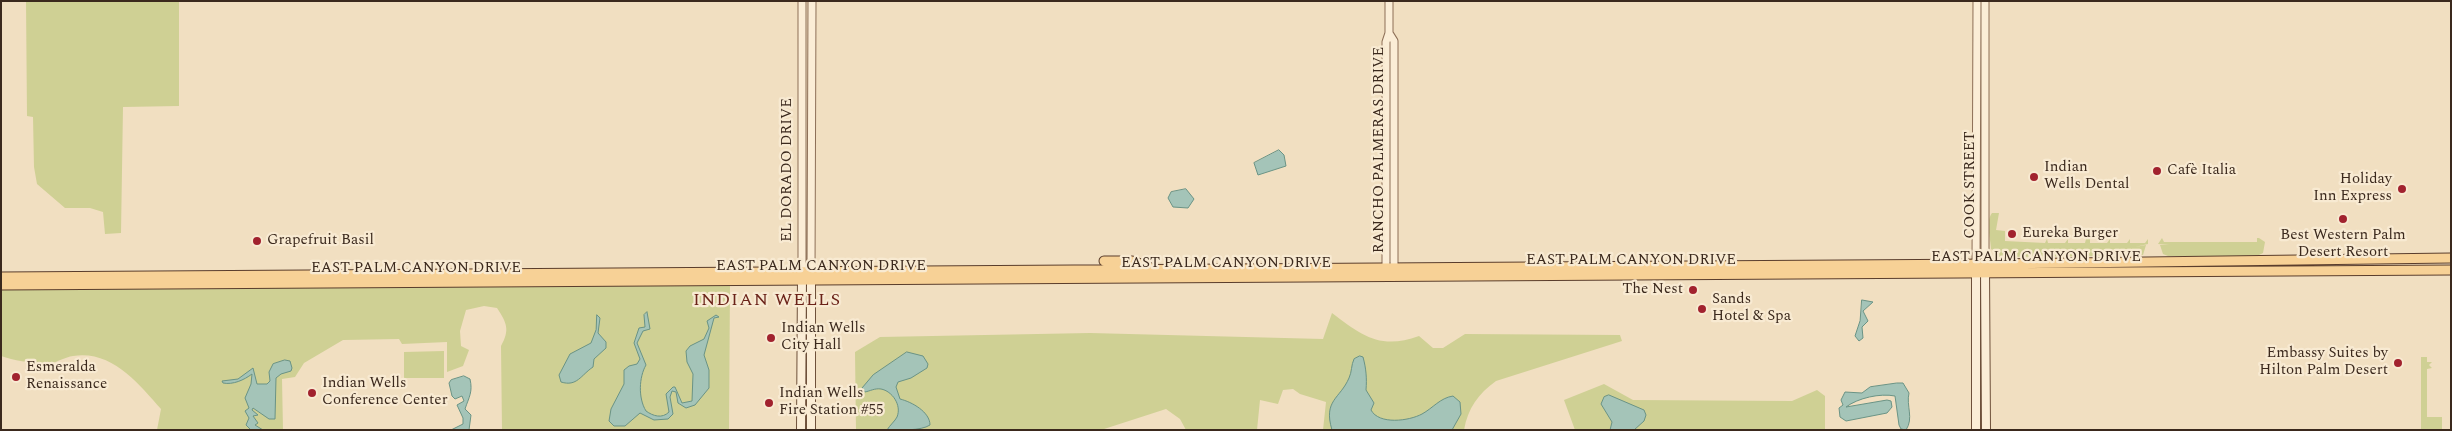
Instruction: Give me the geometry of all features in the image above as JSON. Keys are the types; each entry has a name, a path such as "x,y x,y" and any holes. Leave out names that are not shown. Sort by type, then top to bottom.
{"main road":[{"name":"EAST PALM CANYON DRIVE","path":"1981,268 2451,258"},
{"path":"1104,261 1132,261 1159,270"},
{"name":"EAST PALM CANYON DRIVE","path":"1,285 806,276 1981,268 2451,270"},
{"name":"COOK STREET","path":"1976,430 1981,268"},
{"name":"COOK STREET","path":"1981,268 1986,430"},
{"name":"EAST PALM CANYON DRIVE","path":"1,277 806,276 1159,270 1390,272"},
{"name":"EL DORADO DRIVE","path":"801,430 801,365 806,276"},
{"name":"EL DORADO DRIVE","path":"806,276 811,365 811,430"},
{"path":"801,365 811,365"},
{"path":"801,400 811,400"}],"street":[{"name":"EL DORADO DRIVE","path":"802,1 806,276"},
{"name":"EL DORADO DRIVE","path":"806,276 812,1"},
{"name":"RANCHO PALMERAS DRIVE","path":"1389,1 1389,33 1394,41 1390,272"},
{"name":"COOK STREET","path":"1977,1 1981,268"},
{"name":"COOK STREET","path":"1981,268 1985,1"}],"green space":[{"path":"26,1 179,1 179,106 123,107 121,233 105,234 103,212 90,208 65,208 37,184 34,167 33,117 27,116"},
{"path":"1992,213 1999,213 1996,230 2005,231 2005,241 2045,243 2047,239 2048,243 2065,243 2068,239 2068,243 2085,243 2086,239 2090,239 2090,243 2107,243 2110,239 2110,243 2127,243 2130,239 2130,243 2145,243 2148,239 2148,244 2135,247 2146,245 2143,255 2109,252 2099,256 1998,257 1991,249 1989,221"},
{"path":"2162,238 2164,242 2257,242 2257,238 2259,238 2265,242 2263,253 2257,256 2168,256 2163,254 2160,245 2169,245 2158,244"},
{"path":"730,284 729,430 502,430 501,346 506,335 506,327 497,308 484,306 466,310 460,331 461,346 469,350 463,366 447,372 447,342 402,344 399,339 343,340 304,363 295,377 282,379 283,430 157,430 161,409 133,379 112,363 87,355 67,357 45,363 19,361 1,356 1,290"},
{"path":"1332,313 1353,328 1372,338 1394,342 1419,336 1433,348 1443,348 1465,334 1620,335 1622,341 1496,381 1484,391 1471,408 1464,430 1323,430 1326,402 1300,394 1293,389 1283,390 1278,404 1260,400 1257,430 1186,430 1180,419 1166,409 1101,430 856,430 855,352 880,337 1090,333 1323,339"},
{"path":"444,351 444,378 404,378 404,352"},
{"path":"2421,357 2427,357 2427,362 2432,362 2429,365 2432,368 2427,369 2427,417 2442,417 2442,429 2421,429"},
{"path":"1604,384 1633,400 1792,401 1817,390 1825,396 1825,430 1575,430 1564,400"}],"shaded area":[{"path":"1279,150 1284,155 1286,166 1258,175 1254,163"},
{"path":"1186,189 1194,199 1188,208 1173,207 1168,198 1171,192"},
{"path":"1862,300 1873,302 1863,311 1868,321 1862,327 1863,338 1859,341 1855,336 1860,321"},
{"path":"647,312 650,329 643,331 637,343 646,365 640,388 643,406 646,411 658,416 663,416 669,412 666,394 673,387 675,387 682,403 692,401 693,374 687,362 686,351 690,346 704,339 709,328 707,321 716,315 719,317 714,318 704,355 709,370 709,388 695,405 686,408 678,403 676,392 672,391 670,397 673,414 668,419 654,420 640,413 625,426 614,426 609,421 611,409 624,384 624,370 629,366 637,364 640,359 634,343 639,328 645,327 644,315"},
{"path":"597,315 600,318 598,333 606,342 606,348 594,359 593,367 579,379 571,383 561,382 559,375 570,354 591,343 596,330"},
{"path":"907,352 923,356 928,364 927,368 911,378 898,382 896,387 900,399 910,402 924,412 930,425 916,429 887,430 896,419 898,412 895,399 885,390 877,389 865,392 862,388 873,375"},
{"path":"1360,356 1363,357 1366,373 1366,390 1374,403 1371,410 1375,415 1387,420 1402,420 1422,414 1440,401 1453,396 1460,402 1461,414 1452,430 1332,430 1330,420 1331,406 1349,378 1354,359"},
{"path":"285,360 290,361 292,368 291,371 281,374 276,378 275,419 269,419 253,408 252,410 258,415 253,416 258,423 255,425 263,430 251,430 246,425 249,418 245,411 249,408 245,398 251,384 252,374 234,383 223,383 222,381 238,379 253,368 257,384 267,384 270,381 269,372 273,364"},
{"path":"464,376 470,379 471,384 465,409 471,415 469,430 451,430 463,424 463,418 457,405 464,401 462,396 455,399 452,396 449,383 451,380"},
{"path":"1903,383 1909,393 1910,416 1906,430 1901,429 1899,425 1895,396 1869,397 1846,407 1887,400 1891,401 1892,407 1887,413 1846,421 1840,417 1839,408 1843,405 1841,400 1845,392 1862,393 1870,387"},
{"path":"1609,395 1644,410 1646,415 1644,421 1634,430 1610,430 1612,422 1601,404 1604,397"}],"place":[{"name":"Cafè Italia","path":"2157,171"},
{"name":"Indian Wells Dental","path":"2034,177"},
{"name":"Holiday Inn Express","path":"2402,189"},
{"name":"Best Western Palm Desert Resort","path":"2343,219"},
{"name":"Eureka Burger","path":"2012,234"},
{"name":"Grapefruit Basil","path":"257,241"},
{"name":"The Nest","path":"1693,290"},
{"name":"Sands Hotel & Spa","path":"1702,309"},
{"name":"Indian Wells City Hall","path":"771,338"},
{"name":"Embassy Suites by Hilton Palm Desert","path":"2398,363"},
{"name":"Esmeralda Renaissance","path":"16,377"},
{"name":"Indian Wells Conference Center","path":"312,393"},
{"name":"Indian Wells Fire Station #55","path":"769,403"}],"district":[{"name":"INDIAN WELLS","path":"767,301"}]}
